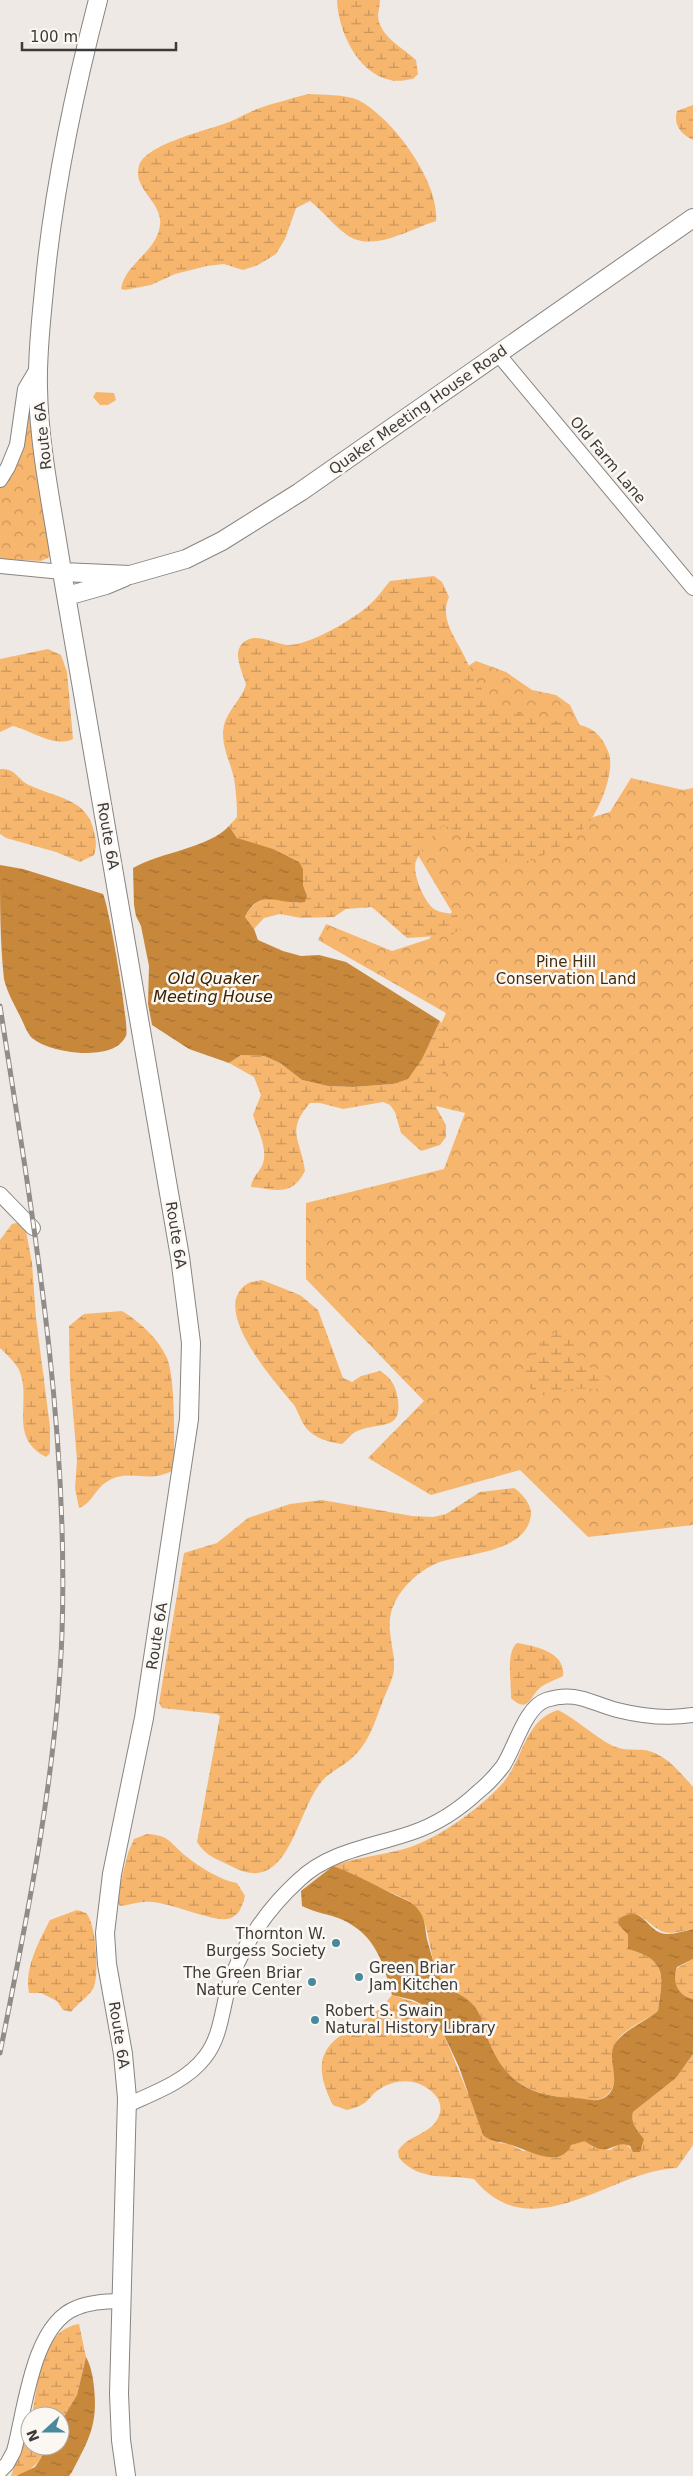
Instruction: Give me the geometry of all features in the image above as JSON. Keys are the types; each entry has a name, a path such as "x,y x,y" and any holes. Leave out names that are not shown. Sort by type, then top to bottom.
{"main road":[{"name":"Route 6A","path":"98,0 76,88 59,168 45,270 38,367 42,437 62,572 164,1159 191,1343 191,1399 185,1453 144,1718 112,1874 106,1920 106,1964 123,2054 127,2106 121,2301 120,2419 126,2476"},
{"name":"Quaker Meeting House Road","path":"67,596 106,586 130,575 186,558 246,527 300,492 693,218"},
{"name":"Quaker Meeting House Road","path":"62,572 130,575"}],"street":[{"name":"Old Farm Lane","path":"498,354 693,588"},
{"path":"0,480 8,467 17,445 25,389 38,367"},
{"path":"0,566 62,572"},
{"path":"0,1194 33,1228"},
{"path":"127,2106 178,2080 192,2071 206,2057 218,2032 228,1987 241,1957 262,1922 298,1880 314,1867 330,1858 413,1832 449,1816 464,1806 502,1767 526,1719 543,1701 568,1696 584,1698 615,1710 653,1716 693,1715"},
{"path":"0,2471 7,2464 14,2451 38,2355 53,2327 64,2315 75,2308 105,2301 121,2301"}],"green space":[{"path":"337,0 380,0 378,16 383,30 387,36 416,60 418,74 413,79 393,81 378,76 368,69 359,60 346,37 338,12"},
{"path":"308,94 340,96 358,100 371,108 385,121 399,135 422,170 435,205 436,221 392,238 368,242 357,240 347,235 310,201 296,208 285,239 276,254 258,265 243,270 224,264 207,266 175,274 151,285 125,290 121,289 128,272 153,243 160,225 157,209 143,189 138,174 139,166 144,158 153,151 179,139 229,122 263,107"},
{"path":"693,105 693,140 679,128 676,116 677,111"},
{"path":"96,392 114,393 116,400 108,405 100,405 93,397"},
{"path":"30,394 52,556 41,561 0,559 0,486"},
{"path":"434,576 442,582 449,597 446,616 453,634 478,684 494,703 505,709 530,716 585,726 599,735 609,754 610,771 596,812 585,827 561,845 541,856 520,862 502,862 478,855 473,851 464,834 443,825 428,841 419,855 415,864 415,870 422,893 430,905 439,911 457,915 460,929 452,935 407,938 372,907 346,909 334,917 301,918 280,914 264,918 254,929 245,917 255,904 267,899 297,903 307,896 303,885 303,869 237,838 229,826 237,817 237,802 234,778 224,746 223,732 226,720 246,685 239,661 239,649 242,644 252,638 288,645 318,637 360,613 390,581"},
{"path":"48,649 61,655 67,672 73,739 66,741 51,740 13,726 0,732 0,659"},
{"name":"Pine Hill Conservation Land","path":"476,661 506,672 532,690 556,695 570,705 584,734 576,822 610,812 631,778 683,790 693,788 693,1525 588,1537 520,1470 431,1495 368,1458 424,1401 306,1279 306,1203 444,1169 465,1113 407,1099 446,1013 318,940 326,924 392,951 429,939 452,912 381,793 295,778"},
{"path":"0,769 10,770 25,783 69,801 85,812 91,821 95,835 96,846 94,855 80,862 56,852 6,838 0,834"},
{"path":"440,1021 445,1029 451,1053 436,1088 436,1107 446,1125 446,1137 440,1145 421,1151 401,1133 395,1112 390,1105 383,1102 343,1109 320,1103 310,1103 302,1113 296,1129 305,1171 300,1180 282,1190 251,1187 264,1160 264,1147 253,1115 261,1095 254,1077 229,1063 241,1055 264,1056 280,1063 302,1080 328,1086 353,1087 393,1084 430,1042"},
{"path":"21,1222 26,1231 32,1263 36,1318 50,1427 50,1453 46,1457 34,1448 27,1439 24,1428 22,1380 16,1365 0,1348 0,1240 12,1224"},
{"path":"262,1280 300,1295 318,1310 343,1378 352,1382 361,1376 380,1371 389,1378 396,1391 398,1407 394,1420 388,1424 357,1431 342,1444 323,1440 307,1429 294,1405 261,1364 240,1328 235,1310 237,1296 247,1284"},
{"path":"122,1311 148,1331 159,1344 167,1358 173,1397 174,1470 157,1476 122,1476 114,1478 102,1485 84,1506 79,1508 75,1488 77,1460 70,1377 69,1326 84,1314"},
{"path":"557,1331 566,1333 574,1338 579,1359 587,1366 604,1374 607,1378 600,1389 571,1389 542,1395 525,1383 527,1368 534,1353 545,1340"},
{"path":"514,1488 526,1500 531,1511 527,1528 518,1538 491,1550 435,1564 412,1580 398,1596 390,1619 394,1669 372,1729 359,1751 323,1780 314,1793 289,1846 279,1860 267,1870 252,1873 233,1867 204,1851 197,1842 220,1716 217,1714 162,1708 159,1703 184,1553 217,1543 248,1518 290,1504 322,1500 412,1516 433,1517 446,1514 480,1492"},
{"path":"517,1643 540,1648 548,1652 560,1661 563,1668 563,1676 541,1687 529,1702 522,1705 511,1698 510,1659"},
{"path":"558,1710 617,1748 644,1750 659,1755 683,1775 693,1787 693,1929 663,1932 639,1915 618,1924 628,1935 628,1949 641,1954 656,1964 660,1971 661,1987 658,2011 624,2033 616,2042 613,2049 614,2084 606,2096 598,2100 555,2096 530,2089 519,2083 494,2055 479,2014 474,2006 447,1987 440,1978 432,1957 425,1926 416,1908 407,1900 333,1866 404,1849 444,1831 457,1822 481,1804 502,1784 509,1775 531,1732 547,1715"},
{"path":"147,1834 161,1836 170,1841 187,1857 204,1869 237,1883 245,1896 237,1914 231,1918 220,1919 160,1903 143,1902 120,1906 116,1900 128,1853 134,1839"},
{"path":"77,1910 86,1913 92,1927 96,1950 96,1973 93,1989 71,2012 63,2010 57,2001 41,1993 29,1993 28,1984 34,1955 50,1920"},
{"path":"693,1959 693,1999 683,1995 677,1987 675,1978 677,1968"},
{"path":"392,1995 423,2005 444,2035 467,2091 499,2143 509,2144 523,2151 586,2141 593,2147 610,2150 619,2144 626,2144 631,2149 644,2139 634,2123 633,2112 676,2078 693,2054 693,2145 677,2168 651,2172 572,2201 546,2208 521,2208 497,2199 474,2179 434,2176 416,2171 399,2158 398,2151 407,2141 430,2128 438,2118 440,2104 438,2098 430,2090 416,2083 401,2081 385,2086 363,2104 347,2110 333,2105 323,2081 322,2062 327,2049 337,2038 380,2009"},
{"path":"79,2324 86,2357 77,2395 70,2407 34,2406 43,2361 56,2337 66,2328"},
{"path":"20,2450 20,2456 43,2456 29,2470 11,2476"}],"water":[{"name":"Old Quaker Meeting House","path":"229,826 237,838 273,849 299,862 303,869 303,885 307,896 305,902 264,900 257,902 245,917 254,929 258,940 283,951 301,956 319,955 346,962 440,1021 422,1059 408,1079 393,1084 353,1087 328,1086 302,1080 280,1063 264,1056 241,1055 229,1063 189,1049 152,1025 148,1004 149,966 141,926 136,916 134,905 133,868 210,840"},
{"path":"0,865 23,869 103,894 114,942 125,1013 126,1036 118,1045 101,1052 70,1052 43,1044 32,1038 29,1034 9,994 4,979 1,937"},
{"path":"333,1866 407,1900 417,1908 424,1920 429,1947 442,1981 471,2002 478,2011 489,2042 503,2068 522,2085 559,2097 599,2100 607,2096 612,2090 614,2083 612,2055 616,2042 625,2033 658,2011 661,1987 660,1971 650,1959 628,1949 628,1935 618,1924 620,1918 633,1914 638,1915 656,1930 665,1934 693,1929 693,1959 677,1967 675,1977 677,1987 683,1995 693,1999 693,2054 676,2078 633,2112 634,2123 644,2139 640,2152 633,2152 630,2146 624,2144 600,2149 593,2147 585,2141 571,2145 566,2153 551,2157 542,2156 492,2140 483,2135 459,2067 444,2035 423,2005 413,2000 392,1995 376,1951 371,1942 354,1926 333,1916 302,1906 301,1891"},
{"path":"86,2357 93,2379 95,2412 87,2441 69,2476 16,2476 35,2467 42,2456 70,2456 70,2407 77,2395"}],"railway":[{"path":"0,1006 46,1318 60,1475 63,1554 62,1633 54,1738 30,1897 0,2053"}],"place":[{"name":"Thornton W. Burgess Society","path":"336,1943"},
{"name":"Green Briar Jam Kitchen","path":"359,1977"},
{"name":"The Green Briar Nature Center","path":"312,1982"},
{"name":"Robert S. Swain Natural History Library","path":"315,2020"}]}
